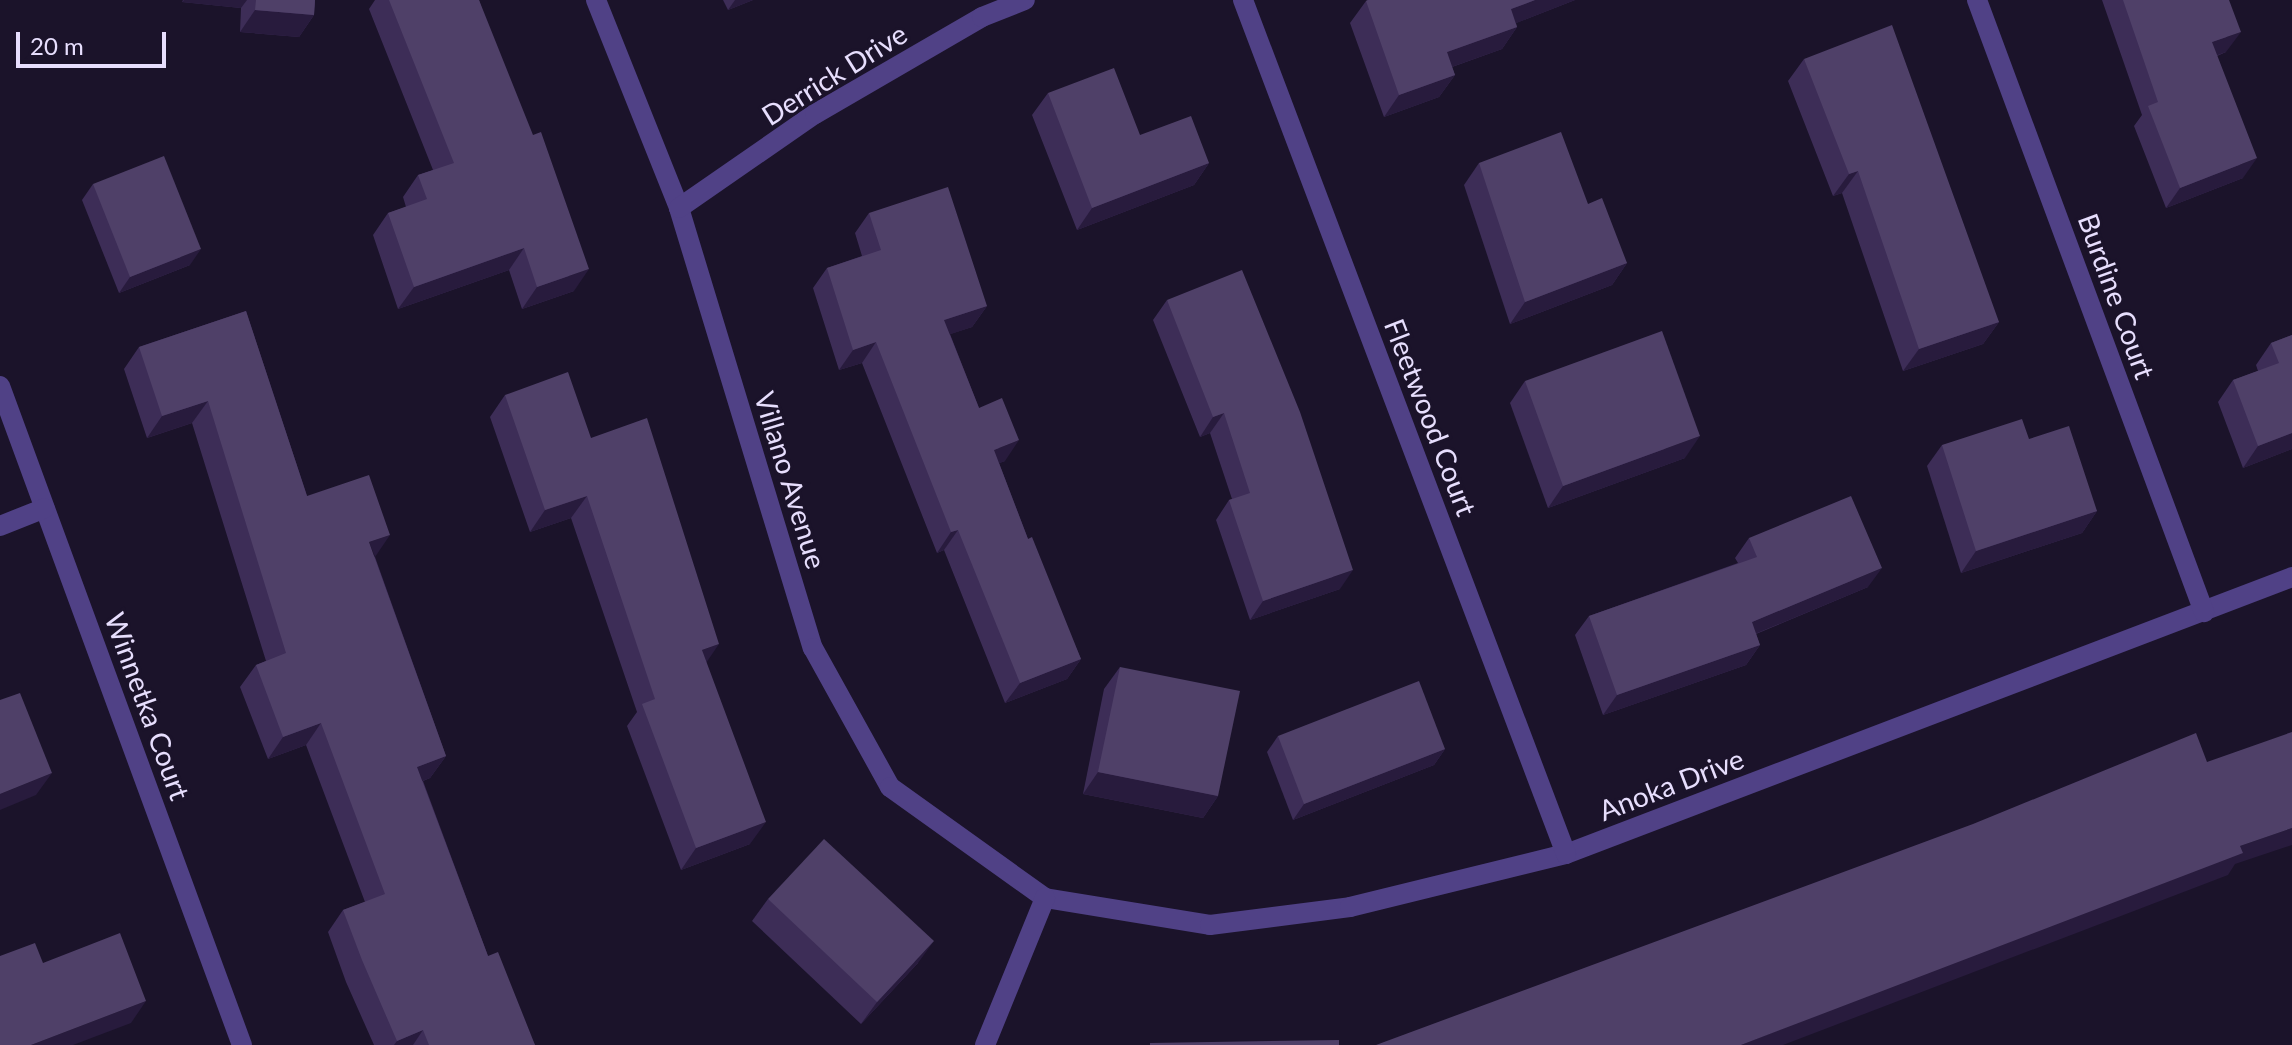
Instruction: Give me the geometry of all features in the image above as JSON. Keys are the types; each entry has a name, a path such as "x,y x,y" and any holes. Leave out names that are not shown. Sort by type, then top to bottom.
{"street":[{"name":"Villano Avenue","path":"596,0 679,208 813,648 890,787 1045,898"},
{"name":"Derrick Drive","path":"679,208 815,114 982,17 1025,0"},
{"name":"Fleetwood Court","path":"1243,0 1566,854"},
{"name":"Burdine Court","path":"1977,0 2204,612"},
{"name":"Winnetka Court","path":"0,386 242,1045"},
{"path":"0,526 45,508"},
{"name":"Anoka Drive","path":"1045,898 1210,925 1350,907 1566,854 2292,577"},
{"path":"985,1045 1045,898"}],"building":[{"path":"256,0 315,0 314,15 255,10"},
{"path":"389,0 479,0 533,135 541,132 589,269 537,287 524,248 414,287 388,213 427,199 418,175 454,163"},
{"path":"1368,0 1535,0 1511,9 1517,27 1447,52 1455,75 1399,95"},
{"path":"2123,0 2229,0 2241,32 2212,42 2257,158 2180,188 2148,106 2158,102"},
{"path":"1892,25 1999,322 1919,349 1858,171 1849,174 1804,59"},
{"path":"1114,68 1140,135 1191,116 1209,163 1092,208 1048,93"},
{"path":"1561,132 1588,204 1602,198 1627,263 1525,302 1479,163"},
{"path":"164,156 201,249 130,277 93,184"},
{"path":"948,187 987,306 944,320 979,408 1002,398 1019,440 994,450 1028,539 1032,537 1081,659 1020,683 958,530 951,532 876,342 853,350 827,268 881,250 869,213"},
{"path":"1242,270 1300,412 1353,570 1263,601 1229,500 1250,493 1224,413 1213,417 1167,300"},
{"path":"246,311 307,496 369,475 390,535 369,542 446,756 417,767 488,956 498,952 535,1045 429,1045 423,1030 397,1041 362,960 343,910 385,894 321,723 283,737 256,665 286,653 208,401 162,416 139,347"},
{"path":"1662,331 1700,436 1563,486 1525,381"},
{"path":"2292,335 2292,433 2258,446 2233,380 2279,363 2271,343"},
{"path":"568,372 591,438 647,418 719,644 702,650 766,822 696,848 642,704 655,699 587,496 545,510 505,395"},
{"path":"2022,419 2029,439 2069,426 2097,511 1976,551 1942,445"},
{"path":"1851,496 1882,568 1752,622 1760,645 1617,695 1589,616 1757,557 1749,538"},
{"path":"1120,667 1240,691 1218,796 1098,772"},
{"path":"1419,681 1445,749 1304,804 1278,736"},
{"path":"20,693 52,773 0,794 0,700"},
{"path":"2292,732 2292,828 2240,846 2243,853 1741,1045 1376,1045 1973,824 2196,733 2207,762"},
{"path":"824,839 934,941 877,1002 768,899"},
{"path":"120,933 146,1001 31,1045 0,1045 0,956 35,943 43,963"},
{"path":"1339,1040 1339,1045 1150,1045 1150,1043"}]}
